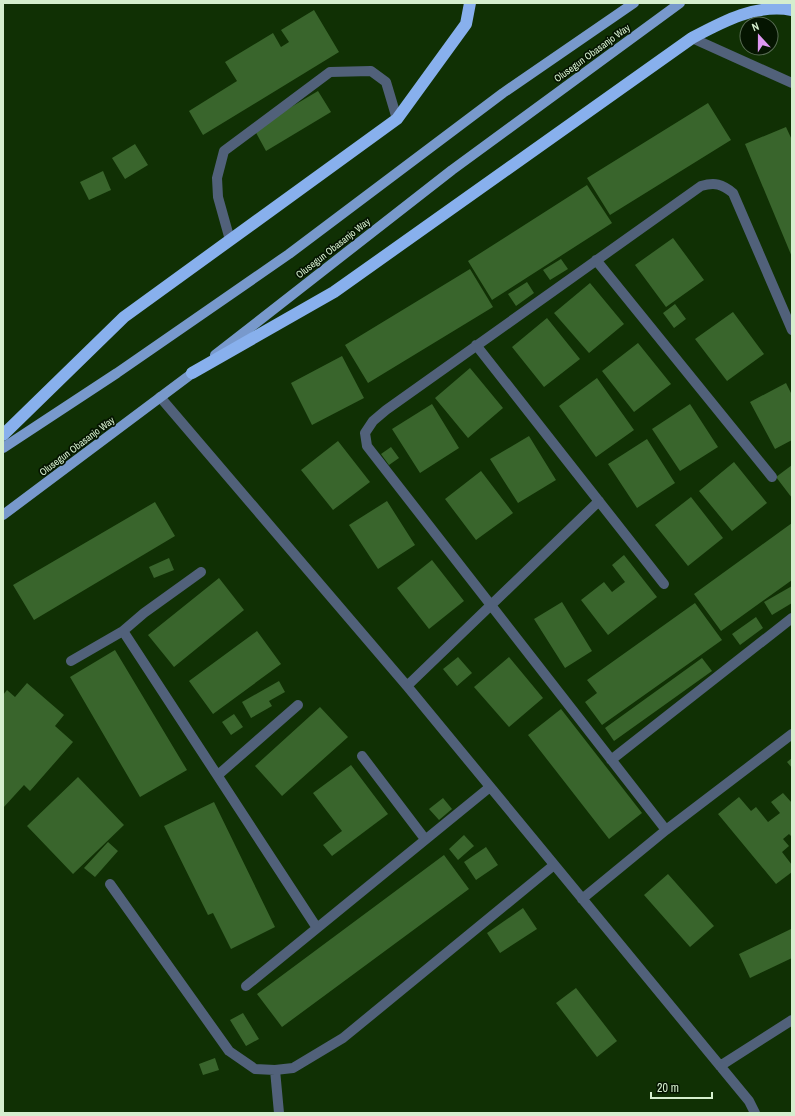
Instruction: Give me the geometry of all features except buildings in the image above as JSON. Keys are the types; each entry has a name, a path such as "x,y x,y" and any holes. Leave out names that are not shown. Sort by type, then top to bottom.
{"highway":[{"path":"3,435 124,317 397,119 466,24 470,3"},
{"path":"192,373 334,292 692,38 728,20 766,9 792,10"}],"main road":[{"name":"Olusegun Obasanjo Way","path":"3,448 117,373 289,254 503,94 634,3"},
{"name":"Olusegun Obasanjo Way","path":"3,516 160,398 452,170 680,3"}],"street":[{"path":"692,38 729,56 782,78 792,84"},
{"path":"230,240 218,197 217,178 224,151 330,72 371,71 386,82 397,119"},
{"path":"666,830 367,446 365,432 373,421 386,410 701,186 712,182 723,186 733,194 792,330"},
{"path":"596,260 772,477"},
{"path":"476,346 664,584"},
{"path":"160,398 407,686 749,1100 755,1113"},
{"path":"407,686 599,501"},
{"path":"71,661 123,632 144,613 201,572"},
{"path":"611,760 792,618"},
{"path":"123,632 317,928"},
{"path":"218,775 298,705"},
{"path":"582,899 666,830 792,734"},
{"path":"362,756 425,839"},
{"path":"246,986 490,787"},
{"path":"110,884 230,1050 255,1068 275,1070 293,1068 343,1038 554,865"},
{"path":"720,1066 792,1020"},
{"path":"275,1070 279,1113"}]}
